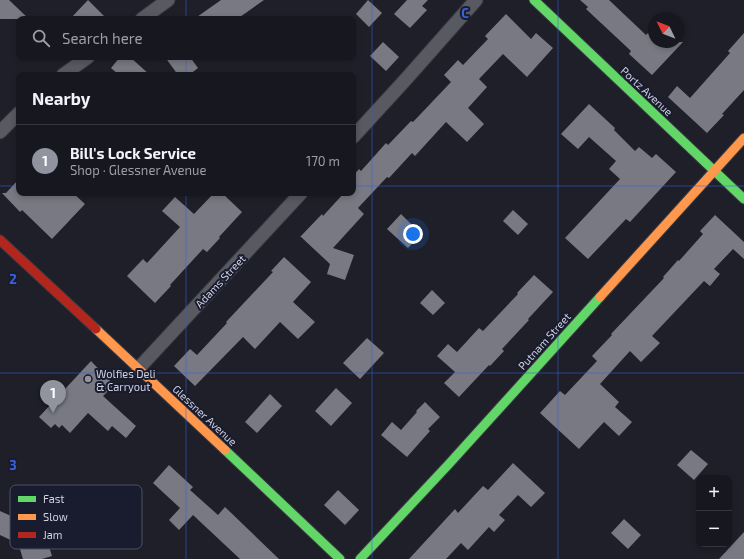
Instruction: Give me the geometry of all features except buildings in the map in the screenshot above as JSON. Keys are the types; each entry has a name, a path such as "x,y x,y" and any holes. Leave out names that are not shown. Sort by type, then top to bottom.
{"street":[{"path":"146,16 168,0"},
{"path":"356,134 476,0"},
{"name":"Portz Avenue","path":"534,0 744,199"},
{"path":"66,72 84,60"},
{"path":"0,132 16,116"},
{"name":"Putnam Street","path":"360,559 453,459 744,138"},
{"name":"Adams Street","path":"138,370 299,196"},
{"name":"Glessner Avenue","path":"0,240 138,370 243,466 340,559"}],"traffic: fast":[{"path":"534,0 744,199"},
{"path":"360,559 448,465 600,297"},
{"path":"225,450 340,559"}],"traffic: slow":[{"path":"600,297 744,138"},
{"path":"96,329 225,450"}],"traffic: jam":[{"path":"0,240 96,329"}],"place":[{"name":"Wolfies Deli & Carryout","path":"88,379"},
{"name":"Bill's Lock Service","path":"53,413"}]}
